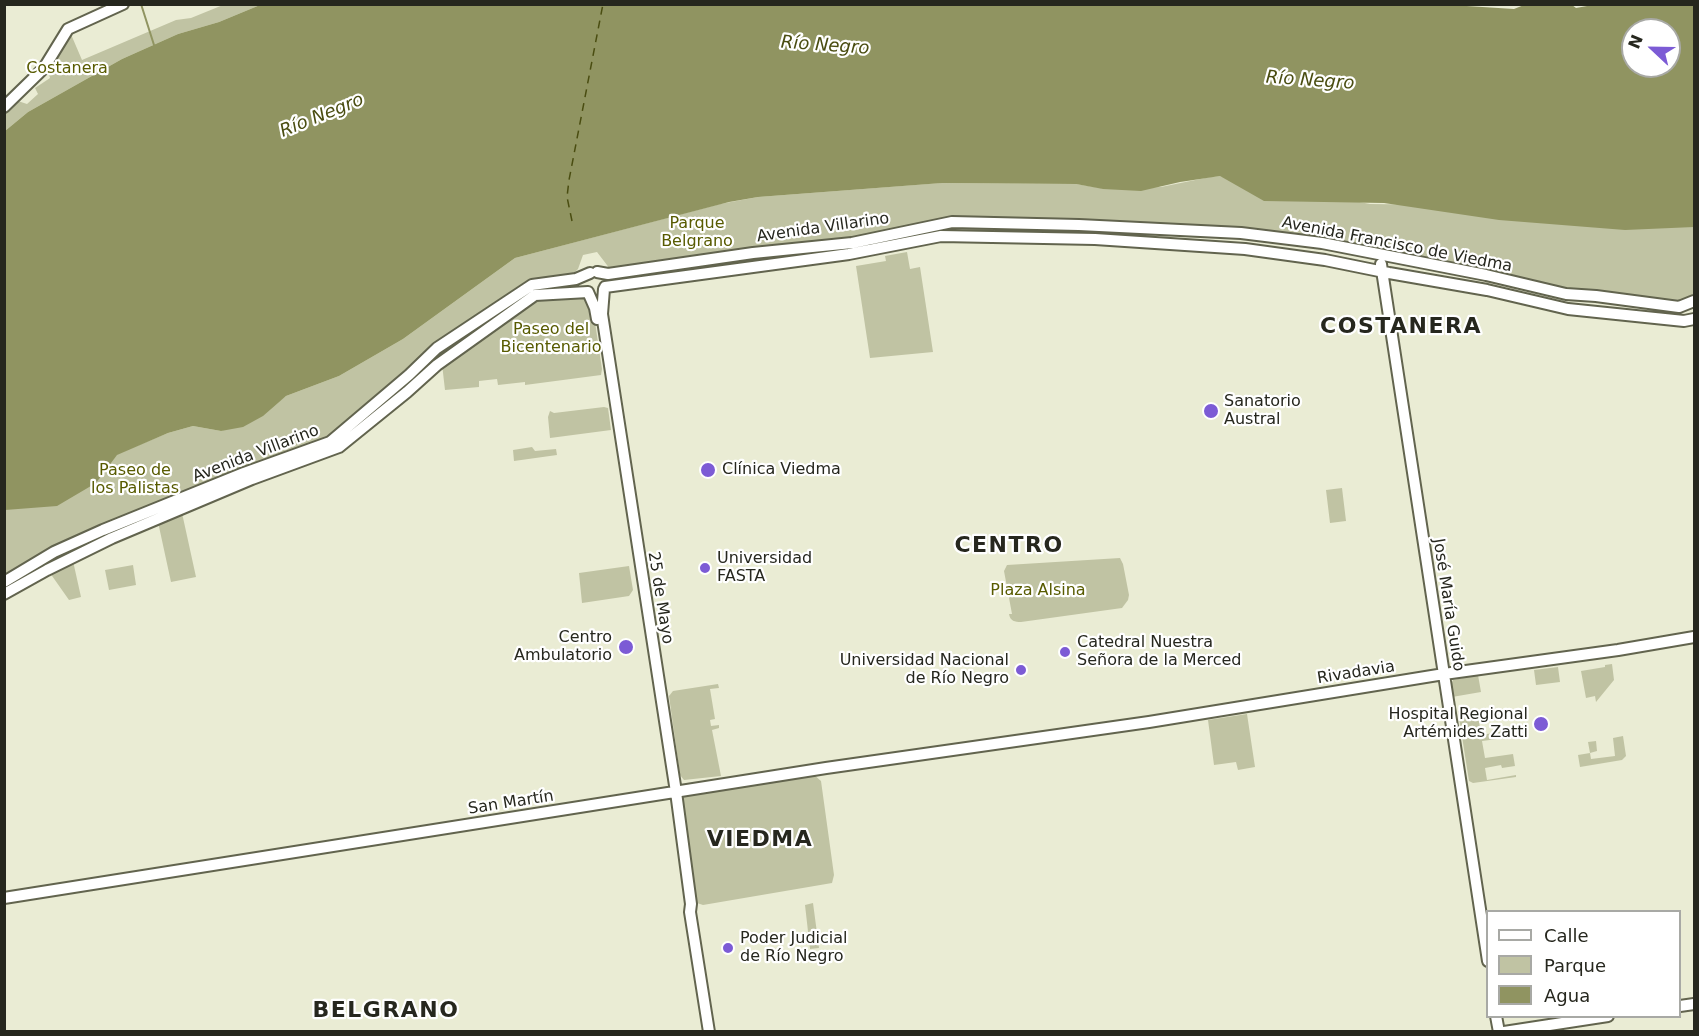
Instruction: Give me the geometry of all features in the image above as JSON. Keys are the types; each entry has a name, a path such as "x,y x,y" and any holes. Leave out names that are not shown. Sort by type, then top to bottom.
{"main road":[{"path":"4,107 44,68 68,29 123,4"},
{"name":"Avenida Francisco de Viedma","path":"947,223 1103,226 1241,233 1322,243 1486,275 1566,294 1679,307 1695,301"},
{"name":"Avenida Villarino","path":"4,582 54,552 103,530 244,472 330,441 409,375 437,348 532,285 576,279 593,272 608,274 753,253 849,243 947,223"},
{"name":"Avenida Francisco de Viedma","path":"949,236 1095,239 1245,249 1325,260 1487,290 1568,309 1684,321 1695,319"},
{"name":"Avenida Villarino","path":"605,288 849,254 949,236"},
{"name":"José María Guido","path":"1380,254 1486,948"},
{"path":"588,292 598,294 605,288 605,278 593,272"},
{"name":"25 de Mayo","path":"593,272 584,281 584,288 596,311 673,792"},
{"name":"25 de Mayo","path":"605,288 602,314 673,792 686,904 690,912 709,1032"},
{"name":"Avenida Villarino","path":"4,594 112,538 252,479 339,447 437,365 535,295 588,292"},
{"name":"Rivadavia","path":"1022,739 1149,722 1444,674 1695,637"},
{"name":"San Martín","path":"4,898 1022,739"},
{"path":"1504,1032 1601,1018"}],"green space":[{"name":"Costanera","path":"223,5 260,5 219,22 178,34 122,59 28,112 5,131 5,111 15,100 27,104 38,94 35,88 50,78 48,70 70,32 82,60 176,20 191,18"},
{"name":"Costanera","path":"1220,176 1370,204 1694,208 1694,299 1680,304 1566,290 1322,240 945,218 853,237 754,248 610,269 597,252 583,255 578,269 571,276 534,281 436,345 328,438 264,462 5,579 4,501 113,458 117,454 168,433 193,426 221,431 274,405 286,396 339,376 403,339 515,258 720,204 758,197 941,183 1076,184 1107,189 1161,187"},
{"path":"907,252 910,269 920,267 933,352 870,358 856,266 886,261 885,256"},
{"name":"Paseo del Bicentenario","path":"537,297 586,297 593,309 601,375 525,385 525,382 498,385 497,379 479,381 479,387 445,390 442,364"},
{"name":"Paseo del Bicentenario","path":"608,408 611,430 550,438 548,417 550,411 554,413"},
{"path":"532,447 535,451 556,449 557,455 514,461 513,450"},
{"path":"1342,488 1346,521 1330,523 1326,490"},
{"path":"182,513 196,577 171,582 158,522"},
{"name":"Plaza Alsina","path":"1120,558 1129,595 1122,608 1021,622 1010,618 1009,614 1012,614 1004,571 1007,565"},
{"path":"73,561 81,597 69,600 50,573"},
{"path":"133,565 136,585 109,590 105,570"},
{"path":"629,566 633,590 629,596 582,603 579,573"},
{"path":"1612,664 1614,680 1596,702 1595,696 1586,698 1581,671"},
{"path":"1558,667 1560,682 1536,685 1534,670"},
{"path":"1478,675 1481,692 1452,697 1453,680"},
{"path":"718,684 719,688 710,689 715,719 710,720 711,726 719,725 719,728 712,730 721,776 684,780 680,775 669,696 673,691"},
{"path":"1477,708 1481,735 1511,730 1512,737 1482,741 1485,758 1513,754 1515,766 1502,768 1501,765 1485,768 1487,780 1516,775 1516,777 1473,783 1469,781 1458,711"},
{"path":"1247,714 1255,767 1238,770 1236,762 1214,765 1208,720"},
{"path":"1623,736 1626,756 1622,760 1580,767 1578,755 1590,753 1591,759 1615,756 1613,738"},
{"path":"1596,741 1597,751 1590,753 1588,742"},
{"path":"813,774 821,781 834,875 832,883 703,905 697,903 681,800 683,795"},
{"path":"813,903 819,948 810,949 805,905"}],"water":[{"name":"Río Negro","path":"1435,4 1514,9 1524,5 1572,5 1576,8 1598,4 1694,5 1694,227 1625,230 1499,220 1384,203 1264,201 1220,176 1141,191 1103,189 1076,184 942,183 758,197 729,202 515,258 403,339 339,376 286,396 263,416 243,427 221,431 193,426 168,433 117,455 96,483 57,506 5,510 5,131 28,112 122,59 178,34 219,22 260,5"}],"waterway":[{"path":"141,4 154,45"}],"ferry route":[{"path":"572,221 567,197 569,180 603,4"}],"place":[{"name":"Sanatorio Austral","path":"1211,411"},
{"name":"Clínica Viedma","path":"708,470"},
{"name":"Universidad FASTA","path":"705,568"},
{"name":"Centro Ambulatorio","path":"626,647"},
{"name":"Catedral Nuestra Señora de la Merced","path":"1065,652"},
{"name":"Universidad Nacional de Río Negro","path":"1021,670"},
{"name":"Hospital Regional Artémides Zatti","path":"1541,724"},
{"name":"Poder Judicial de Río Negro","path":"728,948"}],"district":[{"name":"COSTANERA","path":"1401,327"},
{"name":"CENTRO","path":"1009,546"},
{"name":"VIEDMA","path":"760,840"},
{"name":"BELGRANO","path":"386,1011"}],"park label":[{"name":"Parque Belgrano","path":"697,233"},
{"name":"Paseo de los Palistas","path":"135,480"}]}
